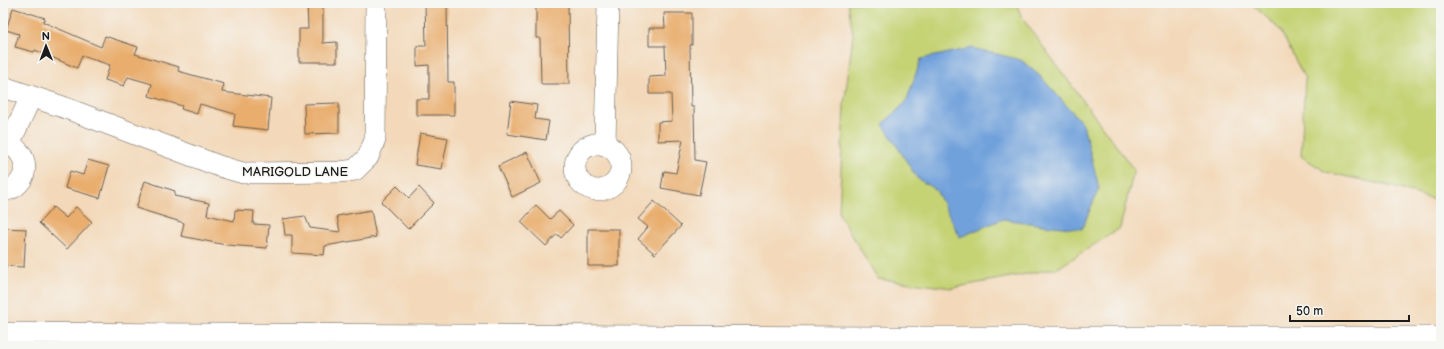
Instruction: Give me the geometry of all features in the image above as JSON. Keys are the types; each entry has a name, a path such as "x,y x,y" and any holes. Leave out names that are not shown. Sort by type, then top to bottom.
{"street":[{"name":"MARIGOLD LANE","path":"3,87 63,107 219,166 243,173 339,172 355,170 368,157 375,140 376,3"},
{"path":"605,145 608,3"},
{"path":"3,190 12,188 19,183 23,177 25,161 22,154 16,148 6,144 31,97"},
{"path":"3,333 878,337 1258,341 1441,337"}],"green space":[{"path":"848,3 1016,3 1022,18 1134,170 1120,228 1058,268 952,288 878,279 839,214 844,106 853,35"},
{"path":"1251,3 1441,3 1441,206 1432,199 1389,186 1326,172 1301,156 1305,79 1280,30"}],"water":[{"path":"972,48 1021,60 1041,77 1083,124 1099,188 1082,229 1003,219 960,237 936,190 917,178 883,124 906,102 921,59"}],"building":[{"path":"307,3 323,3 323,43 337,42 337,62 299,62 299,29 308,29"},
{"path":"425,3 447,3 448,82 454,82 454,115 416,115 416,99 429,99 429,65 417,66 417,46 426,46"},
{"path":"568,4 569,84 541,84 540,38 536,38 536,5"},
{"path":"13,8 45,18 43,22 101,47 105,36 138,47 135,54 179,67 178,71 224,84 222,92 271,98 268,130 233,126 235,114 200,104 197,114 181,109 182,106 149,96 152,84 128,77 124,86 105,80 110,65 82,56 77,68 35,50 34,52 15,47 19,34 6,30"},
{"path":"664,13 692,13 692,45 690,45 691,107 694,107 695,160 706,162 699,195 661,188 664,171 676,173 683,140 658,141 658,122 672,121 671,94 649,94 649,77 666,76 665,46 649,46 649,28 665,28"},
{"path":"511,101 537,105 535,119 549,121 546,140 507,134"},
{"path":"339,103 339,133 305,134 304,104"},
{"path":"420,133 448,138 442,169 415,165"},
{"path":"527,152 541,183 512,197 498,166"},
{"path":"88,160 109,166 100,198 65,188 70,171 83,175"},
{"path":"145,181 175,191 174,196 209,203 207,215 234,221 235,210 254,211 253,224 269,225 267,248 226,245 181,236 184,223 136,208"},
{"path":"397,186 409,198 419,187 434,203 408,229 381,202"},
{"path":"654,201 681,226 655,254 638,239 648,227 638,219"},
{"path":"536,205 550,219 559,211 573,225 561,238 557,234 546,246 521,222"},
{"path":"53,207 66,218 76,207 92,222 67,249 39,223"},
{"path":"371,210 376,237 325,246 324,255 292,253 292,235 285,235 283,219 305,216 310,228 340,232 337,216"},
{"path":"3,228 26,229 24,267 3,266"},
{"path":"588,229 619,229 619,266 588,266"}]}
